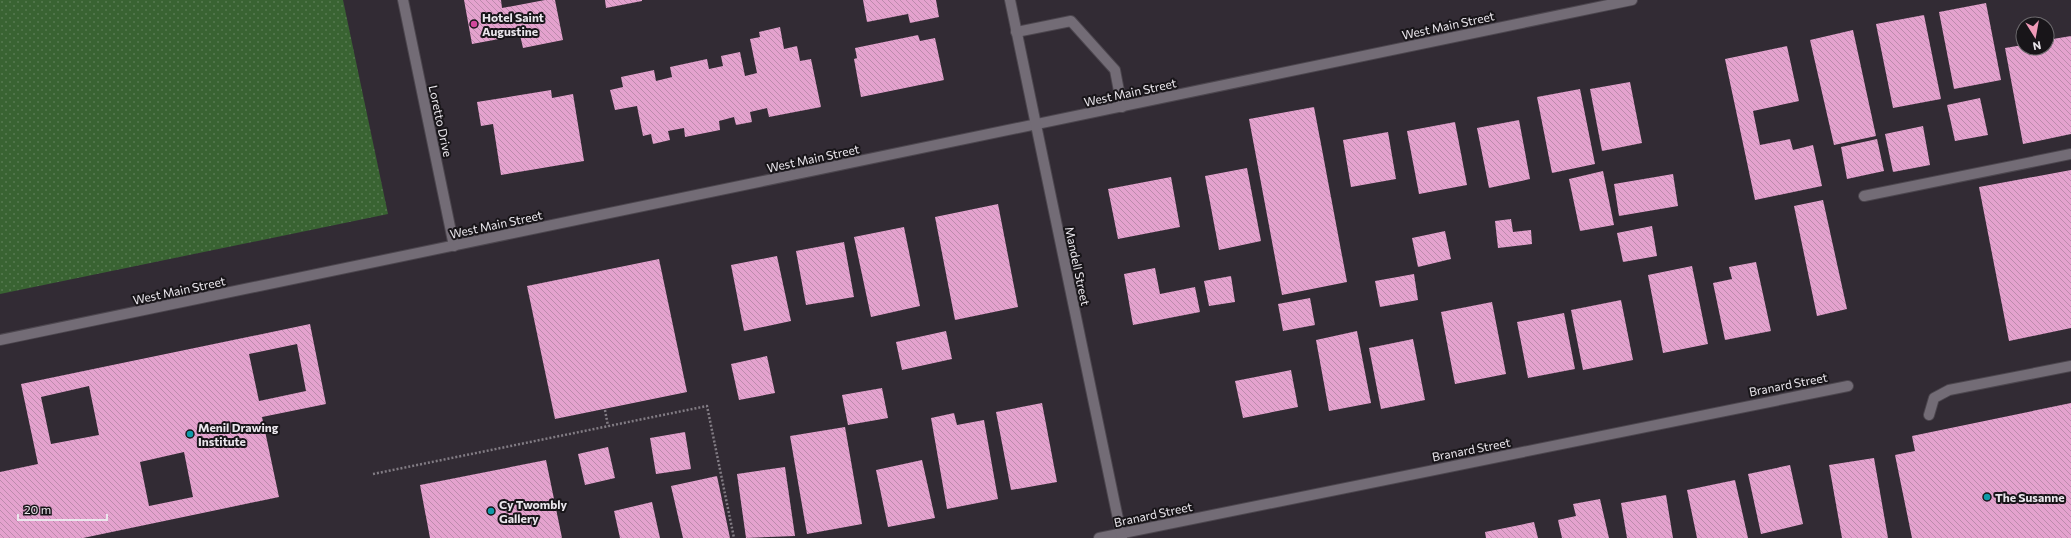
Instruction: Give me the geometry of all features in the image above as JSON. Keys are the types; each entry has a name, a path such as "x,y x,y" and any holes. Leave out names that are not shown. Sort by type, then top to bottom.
{"street":[{"name":"Loretto Drive","path":"403,0 454,246"},
{"name":"Mandell Street","path":"1010,0 1121,536"},
{"name":"West Main Street","path":"0,340 1632,0"},
{"path":"1016,32 1071,21 1115,70 1122,107"},
{"path":"1864,196 2071,154"},
{"path":"1929,415 1934,398 1949,390 2071,366"},
{"name":"Branard Street","path":"1099,538 1121,536 1848,386"}],"path":[{"path":"373,474 707,406 734,538"},
{"path":"605,410 608,426"}],"green space":[{"path":"0,0 343,0 388,214 0,294"}],"building":[{"path":"464,0 501,0 502,8 545,0 555,0 563,40 523,48 520,35 472,44"},
{"path":"605,0 642,0 642,1 606,8"},
{"path":"863,0 936,0 939,17 910,23 908,14 867,22"},
{"path":"1986,3 2001,80 1954,89 1939,12"},
{"path":"1924,15 1941,99 1893,108 1876,24"},
{"path":"780,27 784,49 797,46 800,61 811,59 821,107 769,117 767,108 750,112 752,122 736,125 734,117 719,121 720,130 685,137 684,128 668,131 670,140 653,144 651,134 643,136 637,106 615,110 610,90 623,87 621,77 654,70 656,81 672,77 670,67 707,59 709,69 723,66 721,56 740,52 745,76 757,73 750,39 760,37 759,32"},
{"path":"1853,30 1876,136 1834,145 1810,40"},
{"path":"918,35 920,41 935,38 944,80 861,97 854,59 857,58 855,48"},
{"path":"2071,36 2071,134 2023,144 2005,48 2015,46 2015,56 2055,56 2055,39"},
{"path":"1787,46 1799,101 1753,111 1760,145 1790,139 1793,150 1813,145 1822,186 1755,200 1725,59"},
{"path":"1630,82 1642,143 1602,151 1590,89"},
{"path":"1580,89 1595,164 1552,173 1537,97"},
{"path":"551,90 552,98 573,94 584,161 501,175 493,124 481,126 477,102"},
{"path":"1980,98 1988,135 1955,141 1947,105"},
{"path":"1314,107 1347,282 1282,295 1249,119"},
{"path":"1519,120 1530,179 1489,188 1477,128"},
{"path":"1455,122 1467,185 1419,194 1407,131"},
{"path":"1923,126 1930,165 1893,172 1885,134"},
{"path":"1388,132 1396,179 1351,187 1343,140"},
{"path":"1877,139 1884,171 1847,179 1841,147"},
{"path":"1247,168 1261,241 1219,250 1205,176"},
{"path":"2071,170 2071,328 2009,341 1979,187"},
{"path":"1603,171 1614,225 1580,231 1569,179"},
{"path":"1673,174 1678,206 1619,216 1614,184"},
{"path":"1171,177 1180,227 1118,239 1108,189"},
{"path":"1823,200 1847,309 1817,316 1794,206"},
{"path":"998,204 1018,307 955,320 935,217"},
{"path":"1511,219 1513,232 1531,230 1532,244 1498,248 1495,221"},
{"path":"1652,226 1657,256 1623,262 1617,233"},
{"path":"904,227 920,306 871,317 854,237"},
{"path":"1445,231 1451,259 1418,267 1412,238"},
{"path":"844,242 854,297 806,305 796,251"},
{"path":"777,256 791,321 744,331 731,265"},
{"path":"659,259 687,392 555,419 527,286"},
{"path":"1756,262 1771,331 1725,340 1713,283 1732,279 1729,267"},
{"path":"1692,266 1708,344 1663,353 1648,275"},
{"path":"1155,268 1160,294 1195,287 1200,312 1133,325 1124,274"},
{"path":"1414,274 1418,300 1380,307 1375,281"},
{"path":"1231,276 1235,302 1209,306 1204,281"},
{"path":"1310,298 1315,325 1283,331 1278,304"},
{"path":"1621,300 1633,360 1583,370 1571,310"},
{"path":"1492,302 1506,374 1455,384 1441,312"},
{"path":"1564,313 1575,369 1528,378 1517,322"},
{"name":"Menil Drawing Institute","path":"310,324 326,404 262,417 279,497 83,538 0,538 0,472 38,464 21,384","holes":["297,344 306,391 259,401 249,354","89,386 99,435 51,444 41,397","184,452 193,497 149,506 140,462"]},
{"path":"946,331 952,359 902,370 896,342"},
{"path":"1357,331 1371,403 1329,411 1316,340"},
{"path":"1413,339 1425,400 1381,409 1369,348"},
{"path":"767,356 775,393 739,400 731,364"},
{"path":"1291,370 1298,407 1243,418 1235,381"},
{"path":"882,388 888,418 848,425 842,395"},
{"path":"1042,403 1057,482 1011,490 996,412"},
{"name":"The Susanne","path":"2071,403 2071,538 1912,538 1895,455 1915,451 1912,436"},
{"path":"954,413 957,425 984,420 998,499 947,509 931,418"},
{"path":"845,427 862,524 807,534 790,436"},
{"path":"685,432 691,469 656,474 650,438"},
{"path":"608,447 615,478 585,485 578,454"},
{"path":"1874,458 1888,538 1842,538 1829,465"},
{"name":"Cy Twombly Gallery","path":"546,460 562,538 430,538 420,485"},
{"path":"922,460 935,518 888,527 876,470"},
{"path":"1790,465 1803,524 1761,534 1748,474"},
{"path":"785,467 795,536 746,538 737,474"},
{"path":"717,476 730,538 683,538 671,486"},
{"path":"1735,480 1748,538 1697,538 1687,490"},
{"path":"1666,495 1673,538 1627,538 1621,503"},
{"path":"1600,499 1609,538 1562,538 1558,520 1576,516 1573,504"},
{"path":"652,502 660,538 620,538 614,511"},
{"path":"1534,522 1538,538 1486,538 1485,532"}],"place":[{"name":"Hotel Saint Augustine","path":"474,24"},
{"name":"Menil Drawing Institute","path":"190,434"},
{"name":"The Susanne","path":"1987,497"},
{"name":"Cy Twombly Gallery","path":"491,511"}]}
